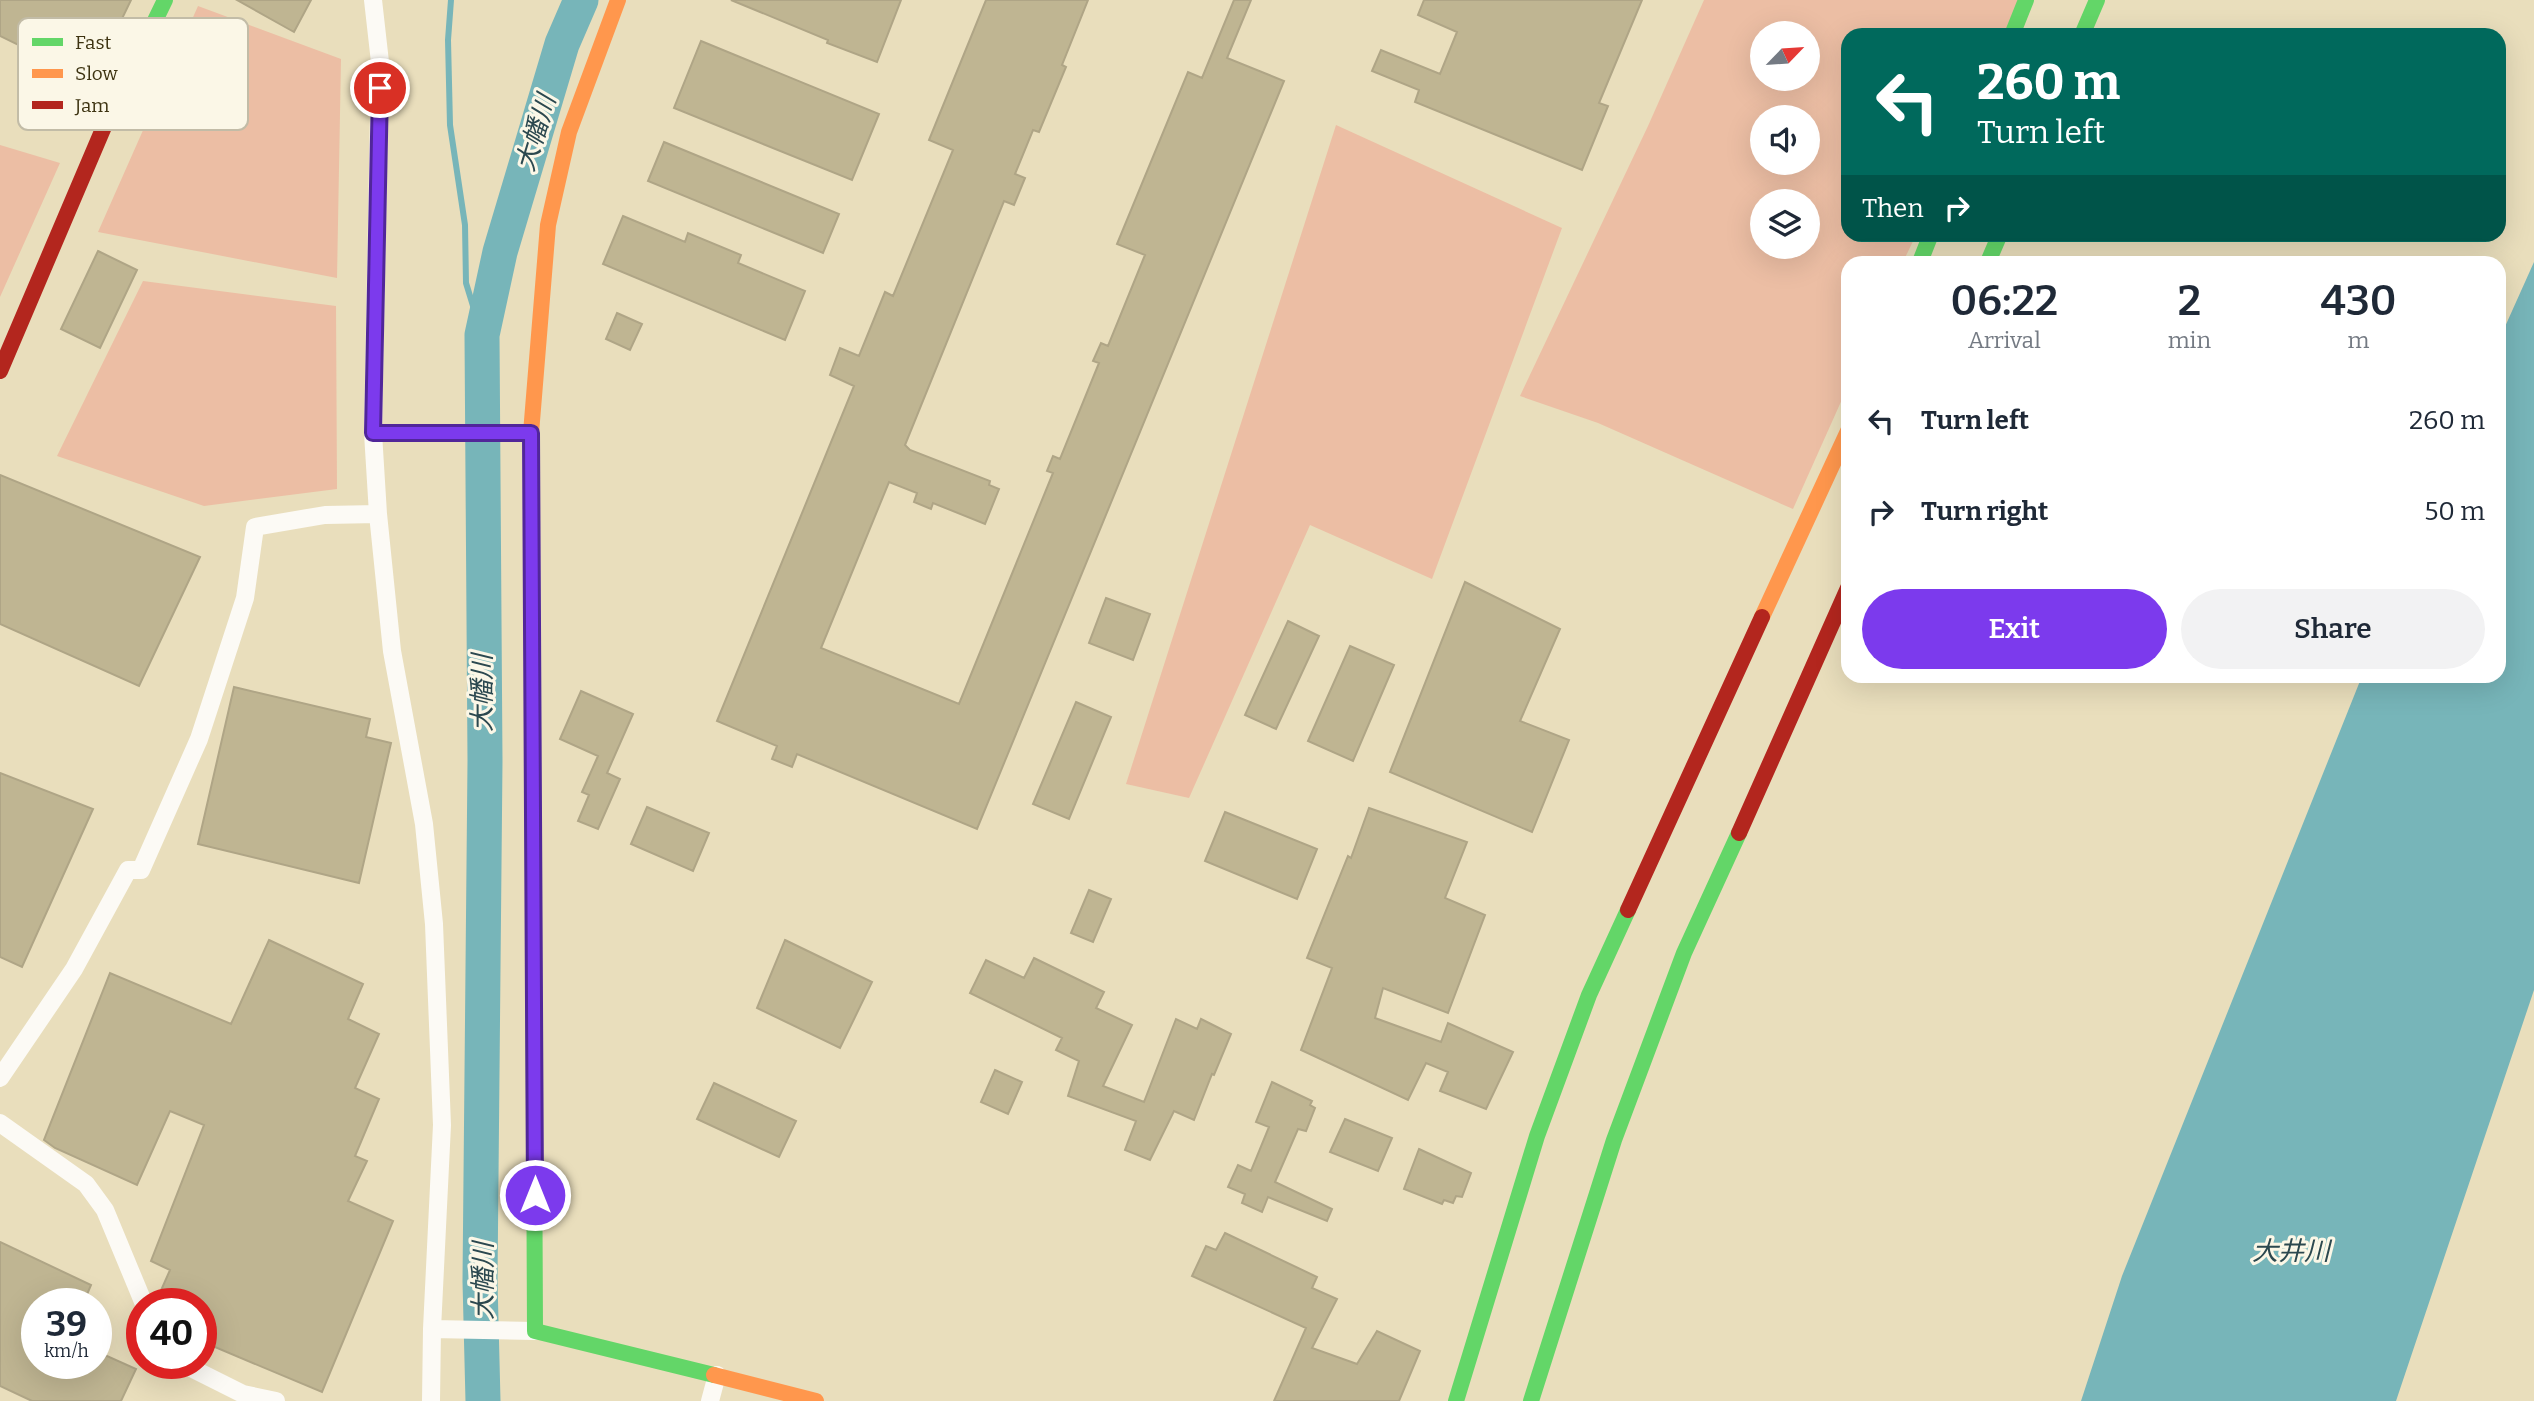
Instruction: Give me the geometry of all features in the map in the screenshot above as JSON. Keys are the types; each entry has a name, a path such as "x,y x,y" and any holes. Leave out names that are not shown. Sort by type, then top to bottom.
{"street":[{"path":"156,18 165,0"},
{"path":"373,0 380,62 373,433 378,514 392,652 424,824 434,924 442,1125 431,1401"},
{"path":"535,1331 531,433 548,225 569,132 618,0"},
{"path":"2015,28 2026,0"},
{"path":"2085,28 2097,0"},
{"path":"0,371 102,130"},
{"path":"373,433 531,433"},
{"path":"1456,1401 1536,1136 1589,995 1841,446"},
{"path":"0,1078 74,969 128,870 141,870 199,739 245,598 255,527 325,515 378,514"},
{"path":"1531,1401 1614,1140 1684,953 1841,604"},
{"path":"0,1123 86,1184 105,1210 137,1288"},
{"path":"432,1329 535,1331 816,1401"},
{"path":"710,1401 717,1375"},
{"path":"213,1379 243,1394 276,1401"}],"shaded area":[{"path":"1704,0 2021,0 2008,28 1841,28 1841,242 1913,242 1906,256 1841,256 1841,402 1793,509 1598,423 1520,396 1648,126"},
{"path":"198,6 230,18 193,18"},
{"path":"248,25 341,59 337,278 98,232 143,130 248,130"},
{"path":"1336,125 1562,228 1432,579 1310,525 1189,798 1126,784"},
{"path":"0,145 60,163 0,297"},
{"path":"143,281 336,306 337,489 204,506 57,456"}],"water":[{"name":"大井川","path":"2534,262 2534,990 2396,1401 2081,1401 2122,1276 2359,683 2506,683 2506,324"}],"building":[{"path":"0,0 131,0 122,18 18,18 18,45 0,36"},
{"path":"237,0 311,0 294,32"},
{"path":"731,0 901,0 877,62"},
{"path":"986,0 1088,0 1062,65 1066,67 1039,132 1033,130 1015,174 1025,178 1014,205 1004,201 905,445 910,450 990,481 989,485 999,489 985,524 933,503 931,509 914,502 917,493 889,482 821,648 959,704 1053,473 1047,471 1053,456 1060,459 1099,363 1093,361 1101,343 1108,346 1145,255 1117,244 1188,72 1202,78 1234,0 1251,0 1227,58 1284,81 977,829 797,754 792,767 772,759 777,746 717,721 854,386 830,375 840,348 859,356 885,292 893,296 953,150 929,140"},
{"path":"1424,0 1642,0 1599,103 1608,106 1582,170 1415,102 1419,90 1372,71 1381,50 1440,74 1457,32 1418,15"},
{"path":"701,41 879,114 852,180 674,108"},
{"path":"664,142 839,214 823,253 648,181"},
{"path":"623,216 685,242 688,233 741,255 738,263 805,291 785,340 603,264"},
{"path":"98,251 137,270 100,348 61,329"},
{"path":"617,313 642,324 630,350 606,339"},
{"path":"0,475 200,557 139,686 0,624"},
{"path":"1465,582 1560,629 1520,721 1569,740 1532,832 1390,772"},
{"path":"1106,598 1150,614 1133,660 1089,643"},
{"path":"1288,621 1319,636 1276,729 1245,715"},
{"path":"1350,646 1394,665 1353,761 1308,741"},
{"path":"234,687 370,719 366,737 391,743 359,883 198,844"},
{"path":"581,691 633,714 607,773 620,779 598,829 578,821 589,795 582,792 598,756 560,739"},
{"path":"1076,702 1111,717 1069,819 1033,804"},
{"path":"0,773 93,809 22,967 0,957"},
{"path":"647,807 709,833 693,871 631,844"},
{"path":"1369,808 1467,842 1445,898 1485,915 1448,1013 1383,988 1375,1018 1441,1042 1448,1023 1513,1052 1486,1109 1440,1091 1448,1072 1426,1063 1408,1100 1301,1050 1332,968 1307,958 1348,856 1351,858"},
{"path":"1225,812 1317,849 1297,899 1205,861"},
{"path":"1089,890 1111,899 1093,942 1071,933"},
{"path":"269,940 363,984 348,1019 379,1034 355,1088 379,1099 355,1156 367,1161 348,1201 393,1221 322,1392 217,1348 217,1288 162,1288 170,1270 151,1261 204,1125 170,1111 137,1185 55,1148 44,1140 110,973 231,1024"},
{"path":"785,940 872,982 840,1048 757,1008"},
{"path":"1034,958 1104,992 1096,1008 1132,1025 1103,1086 1144,1102 1176,1019 1197,1029 1201,1019 1231,1034 1194,1120 1174,1111 1150,1160 1125,1150 1136,1121 1068,1096 1079,1061 1056,1050 1062,1038 970,993 986,960 1024,978"},
{"path":"995,1070 1022,1082 1008,1114 981,1102"},
{"path":"1272,1082 1312,1101 1310,1105 1315,1108 1306,1131 1298,1129 1275,1182 1332,1209 1327,1221 1268,1197 1262,1212 1242,1203 1245,1194 1228,1187 1238,1165 1251,1171 1269,1127 1256,1122"},
{"path":"714,1083 796,1121 779,1157 697,1119"},
{"path":"1345,1119 1392,1138 1378,1171 1330,1152"},
{"path":"1419,1149 1471,1173 1462,1197 1456,1196 1453,1203 1444,1200 1442,1204 1404,1189"},
{"path":"1225,1233 1317,1277 1312,1288 1337,1299 1312,1348 1357,1364 1377,1331 1420,1351 1399,1401 1274,1401 1306,1328 1192,1276 1206,1246 1216,1250"},
{"path":"0,1242 91,1285 90,1288 21,1288 21,1379 112,1379 112,1358 126,1364 126,1379 131,1379 121,1401 32,1401 0,1386"}],"waterway":[{"path":"451,0 448,40 450,125 465,225 466,283 482,335"},
{"name":"大幡川","path":"483,1401 480,1281 485,761 482,335 500,252 562,44 581,0"}],"traffic: fast":[{"path":"156,18 165,0"},
{"path":"2015,28 2026,0"},
{"path":"2085,28 2097,0"},
{"path":"1922,256 1928,242"},
{"path":"1991,256 1997,242"},
{"path":"373,433 531,433"},
{"path":"532,660 535,1331 714,1375"},
{"path":"1531,1401 1614,1140 1684,953 1739,833"},
{"path":"1456,1401 1537,1136 1589,995 1628,910"}],"traffic: slow":[{"path":"531,475 531,433 548,225 569,132 618,0"},
{"path":"1762,617 1841,446"},
{"path":"714,1375 816,1401"}],"traffic: jam":[{"path":"0,371 103,130"},
{"path":"531,475 532,660"},
{"path":"1739,833 1841,604"},
{"path":"1628,910 1762,617"}],"route":[{"path":"380,88 373,433 531,433 535,1195"}]}
